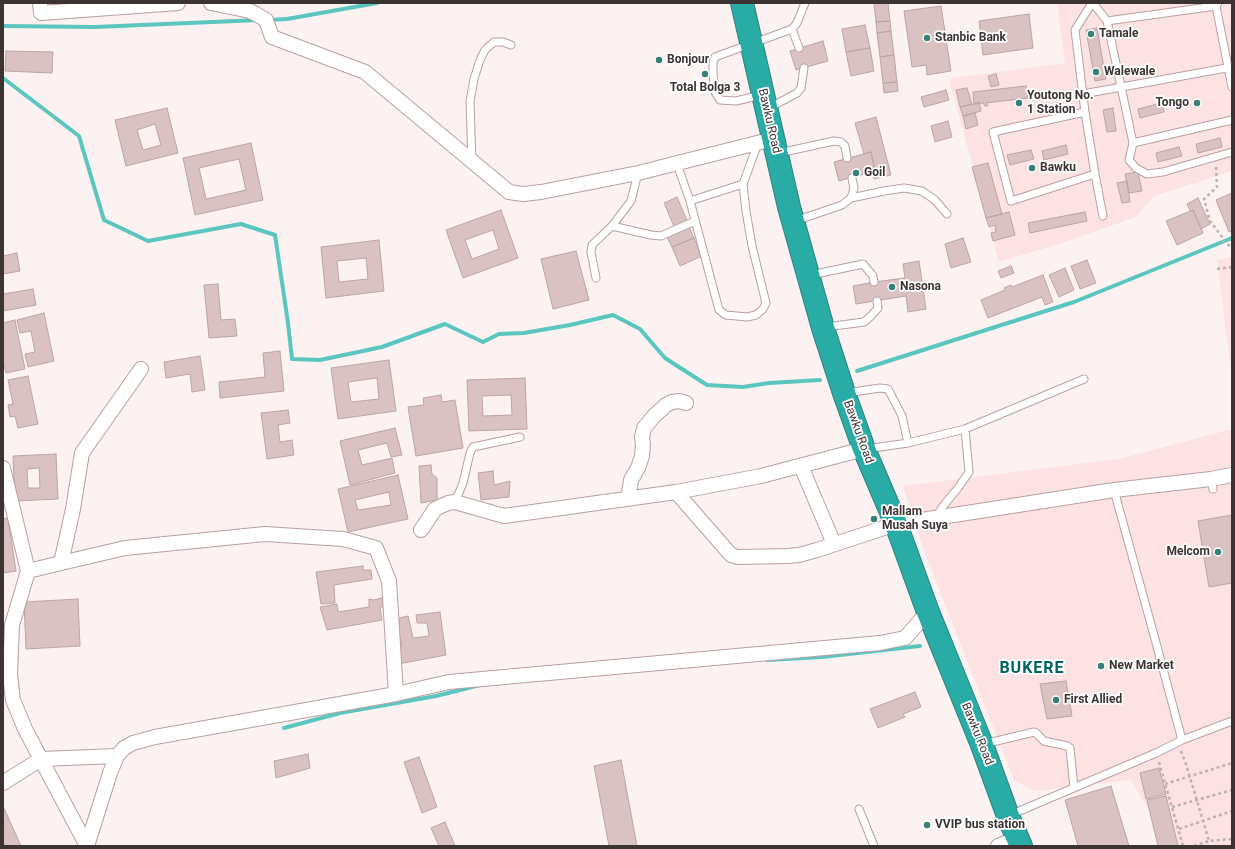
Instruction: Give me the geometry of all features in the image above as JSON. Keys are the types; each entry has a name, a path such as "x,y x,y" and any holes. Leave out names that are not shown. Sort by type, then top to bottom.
{"highway":[{"name":"Bawku Road","path":"742,3 765,102 769,145 794,222 823,328 844,393 864,449 896,524 957,687 982,745 1019,842"}],"street":[{"path":"40,3 41,13 178,3"},
{"path":"211,3 250,11 266,20 272,37 365,72 509,192 523,194 541,192 769,145"},
{"path":"61,563 82,453 141,369"},
{"path":"628,499 631,480 638,468 642,456 644,445 642,437 644,428 666,405 679,401 686,403"},
{"path":"421,530 435,509 448,503 455,502 484,509 504,516 676,492 761,476 864,449"},
{"path":"801,466 834,544"},
{"path":"3,468 28,571 12,625 10,675 13,700 25,729 87,846"},
{"path":"676,492 730,554 738,557 799,555 896,524 1114,490 1212,484 1232,475"},
{"path":"28,571 125,548 265,534 342,539 376,548 389,581 396,694"},
{"path":"87,846 110,773 117,756 124,748 133,742 396,694 449,682 880,643 905,638 928,612"},
{"path":"3,783 41,759 117,756"},
{"path":"998,846 1019,842"}],"lane":[{"path":"804,68 801,88 797,93 765,102 720,100 715,92 712,74 715,57 792,29 797,23 805,3"},
{"path":"1103,216 1085,112 1075,30 1093,3 1108,21 1132,143 1129,160 1136,168 1147,174 1163,172 1232,152"},
{"path":"1108,21 1217,4 1230,68 1232,87"},
{"path":"792,29 799,48"},
{"path":"472,162 470,101 474,79 480,60 485,50 494,42 504,42 511,45"},
{"path":"1083,94 1230,68"},
{"path":"1085,112 993,132 1011,201 1095,174"},
{"path":"1132,143 1232,120"},
{"path":"690,201 743,184 769,145 834,141 841,142 845,146 847,158"},
{"path":"677,164 690,201 719,310 726,315 747,318 756,315 763,309 766,303 752,246 743,184"},
{"path":"596,278 591,252 592,245 612,226 630,201 638,173"},
{"path":"851,198 854,188 852,178"},
{"path":"794,222 842,205 851,198 884,190 904,188 922,191 935,200 947,214"},
{"path":"612,226 661,236 695,221"},
{"path":"809,275 863,264 873,276 874,282"},
{"path":"823,328 864,322 878,308 877,301"},
{"path":"864,449 908,442 965,429 1084,379"},
{"path":"844,393 880,388 888,389 902,416 908,442"},
{"path":"935,518 969,472 965,429"},
{"path":"455,502 463,483 470,453 474,447 520,437"},
{"path":"1114,490 1153,632 1180,741"},
{"path":"1008,816 1156,753 1180,741 1232,721"},
{"path":"982,745 1034,732 1044,741 1067,746 1070,748 1074,788"},
{"path":"859,809 874,846"}],"path":[{"path":"1215,157 1217,187 1204,199 1210,221 1226,244 1232,247"},
{"path":"1217,269 1232,267"},
{"path":"1180,741 1209,840"},
{"path":"1156,753 1183,846"},
{"path":"1166,784 1232,763"},
{"path":"1172,808 1232,790"},
{"path":"1178,829 1232,811"},
{"path":"1194,846 1209,840 1232,839"}],"shaded area":[{"path":"1057,3 1232,3 1232,171 1154,196 1136,217 1062,243 999,262 950,83 952,78 1065,63"},
{"path":"1232,257 1232,378 1217,260"},
{"name":"New Market","path":"1232,429 1232,846 1161,846 1155,819 1130,780 1034,791 1014,780 925,553 903,486 1119,459"}],"building":[{"path":"874,3 888,3 890,21 876,22"},
{"name":"Stanbic Bank","path":"941,6 951,71 927,75 926,65 912,67 904,11"},
{"path":"1029,14 1033,48 983,55 979,21"},
{"path":"890,21 891,31 877,33 876,22"},
{"path":"865,25 870,48 846,52 842,29"},
{"path":"1097,28 1106,79 1095,81 1086,30"},
{"path":"891,31 894,55 880,57 877,33"},
{"path":"823,41 828,61 796,70 790,51"},
{"path":"870,48 874,71 851,76 846,52"},
{"path":"6,51 53,52 52,73 5,71"},
{"path":"894,55 897,82 883,83 880,57"},
{"path":"996,74 999,85 991,87 988,76"},
{"path":"897,82 898,91 884,93 883,83"},
{"path":"1026,86 1028,98 986,103 988,106 985,106 983,103 974,104 973,92"},
{"path":"967,88 972,104 960,107 956,90"},
{"path":"946,90 949,100 924,107 921,97"},
{"path":"979,102 981,111 963,116 960,107"},
{"path":"1162,103 1164,112 1140,118 1138,109"},
{"path":"167,108 178,153 126,166 115,120","holes":["155,124 161,145 143,150 137,130"]},
{"path":"1113,108 1116,131 1107,132 1103,110"},
{"path":"975,113 978,125 966,129 963,116"},
{"path":"876,117 891,175 874,179 872,172 875,171 871,152 864,154 855,123"},
{"path":"948,121 952,137 935,142 931,126"},
{"path":"1220,138 1222,147 1198,153 1196,144"},
{"path":"251,143 263,200 195,215 183,158","holes":["239,159 246,190 206,199 199,168"]},
{"path":"1066,145 1068,154 1044,160 1042,151"},
{"path":"1179,147 1182,156 1158,162 1156,153"},
{"path":"1031,150 1034,159 1010,165 1007,155"},
{"path":"871,152 875,171 839,181 834,162"},
{"path":"988,163 1002,214 986,218 972,167"},
{"path":"1138,172 1142,191 1129,193 1125,174"},
{"path":"1127,181 1130,202 1122,203 1117,183"},
{"path":"1232,193 1232,231 1229,232 1216,200"},
{"path":"677,197 688,223 675,229 664,203"},
{"path":"1198,198 1210,224 1201,229 1193,210 1190,211 1187,204"},
{"path":"501,210 518,258 463,278 446,230","holes":["493,230 499,249 472,259 465,240"]},
{"path":"1193,210 1203,233 1177,245 1166,221"},
{"path":"1009,212 1015,235 993,241 991,233 996,232 995,225 989,227 986,218"},
{"path":"1085,212 1087,221 1030,233 1028,223"},
{"path":"689,227 694,238 672,247 667,237"},
{"path":"694,238 702,256 680,266 672,247"},
{"path":"963,238 971,262 951,268 945,244"},
{"path":"379,240 384,291 326,298 321,247","holes":["366,258 368,279 339,282 337,261"]},
{"path":"576,251 589,300 553,309 541,259"},
{"path":"17,253 20,271 3,274 3,256"},
{"path":"1087,260 1096,283 1080,289 1071,266"},
{"path":"919,261 926,309 908,312 906,296 856,304 853,286 905,278 903,264"},
{"path":"1011,266 1014,273 1001,278 998,271"},
{"path":"1065,268 1074,290 1059,297 1049,275"},
{"path":"1043,275 1053,302 1045,305 1042,297 988,318 981,300 1005,290 1004,288 1011,285 1012,287"},
{"path":"218,284 221,320 235,319 237,336 209,338 204,285"},
{"path":"33,289 36,305 3,311 3,294"},
{"path":"44,313 54,361 28,367 25,354 35,352 31,331 20,333 17,320"},
{"path":"15,320 25,369 6,373 3,365 3,323"},
{"path":"280,351 284,391 220,398 219,382 265,377 263,353"},
{"path":"200,356 205,390 192,392 190,374 166,378 164,362"},
{"path":"389,360 396,411 338,419 331,368","holes":["377,378 379,399 351,402 348,382"]},
{"path":"28,376 38,424 18,428 15,416 10,417 8,405 13,404 8,380"},
{"path":"525,378 527,429 469,431 467,380","holes":["511,395 512,415 483,416 482,396"]},
{"path":"441,395 442,402 455,400 463,448 416,456 408,407 424,405 423,398"},
{"path":"288,410 290,423 278,425 280,442 292,440 294,455 267,459 261,413"},
{"path":"395,428 402,455 391,457 387,443 358,450 362,465 392,458 395,473 350,485 340,441"},
{"path":"56,454 58,499 15,501 13,456","holes":["39,468 40,488 28,488 27,469"]},
{"path":"431,465 432,474 437,478 437,500 421,503 419,466"},
{"path":"493,471 494,485 510,481 509,497 481,500 478,473"},
{"path":"398,475 408,519 348,532 338,489","holes":["389,492 391,505 358,510 355,500"]},
{"name":"Melcom","path":"1232,515 1232,583 1209,587 1198,521"},
{"path":"8,518 16,571 3,573 3,519"},
{"path":"363,566 363,570 371,570 372,579 334,585 335,603 321,604 316,572"},
{"path":"382,598 384,606 380,608 382,620 327,630 320,607 337,604 338,612 369,607 369,599 374,600"},
{"path":"78,599 80,646 26,649 24,602"},
{"path":"440,612 446,655 398,664 398,651 402,646 395,619 408,616 413,638 429,636 427,623 417,623 416,615"},
{"name":"First Allied","path":"1066,681 1072,716 1047,719 1040,684"},
{"path":"915,692 921,707 903,714 905,717 878,728 870,709"},
{"path":"308,754 310,768 276,778 274,761"},
{"path":"419,757 437,807 422,813 404,762"},
{"path":"621,760 637,846 609,846 594,766"},
{"path":"1159,768 1166,794 1146,799 1140,773"},
{"path":"1111,786 1129,846 1078,846 1065,800"},
{"path":"1166,796 1178,846 1158,846 1147,800"},
{"path":"3,806 21,846 3,846"},
{"path":"445,822 455,846 439,846 431,828"}],"waterway":[{"path":"269,20 287,19 377,3"},
{"path":"3,26 95,27 259,20"},
{"path":"3,78 79,136 104,220 148,241 241,224 275,235 292,359 320,360 382,347 445,324 483,342 499,334 524,333 570,325 613,315 640,329 665,358 707,385 743,387 769,383 820,380"},
{"path":"857,371 1074,302 1232,238"},
{"path":"767,660 822,657 920,646"},
{"path":"284,728 340,713 436,696 480,685"}],"place":[{"name":"Tamale","path":"1091,34"},
{"name":"Stanbic Bank","path":"927,38"},
{"name":"Bonjour","path":"659,60"},
{"name":"Walewale","path":"1096,72"},
{"name":"Total Bolga 3","path":"705,74"},
{"name":"Youtong No. 1 Station","path":"1019,103"},
{"name":"Tongo","path":"1197,103"},
{"name":"Bawku","path":"1032,168"},
{"name":"Goil","path":"856,173"},
{"name":"Nasona","path":"892,287"},
{"name":"Mallam Musah Suya","path":"874,519"},
{"name":"Melcom","path":"1218,552"},
{"name":"New Market","path":"1101,666"},
{"name":"First Allied","path":"1056,700"},
{"name":"VVIP bus station","path":"927,825"}],"district":[{"name":"BUKERE","path":"1032,669"}]}
